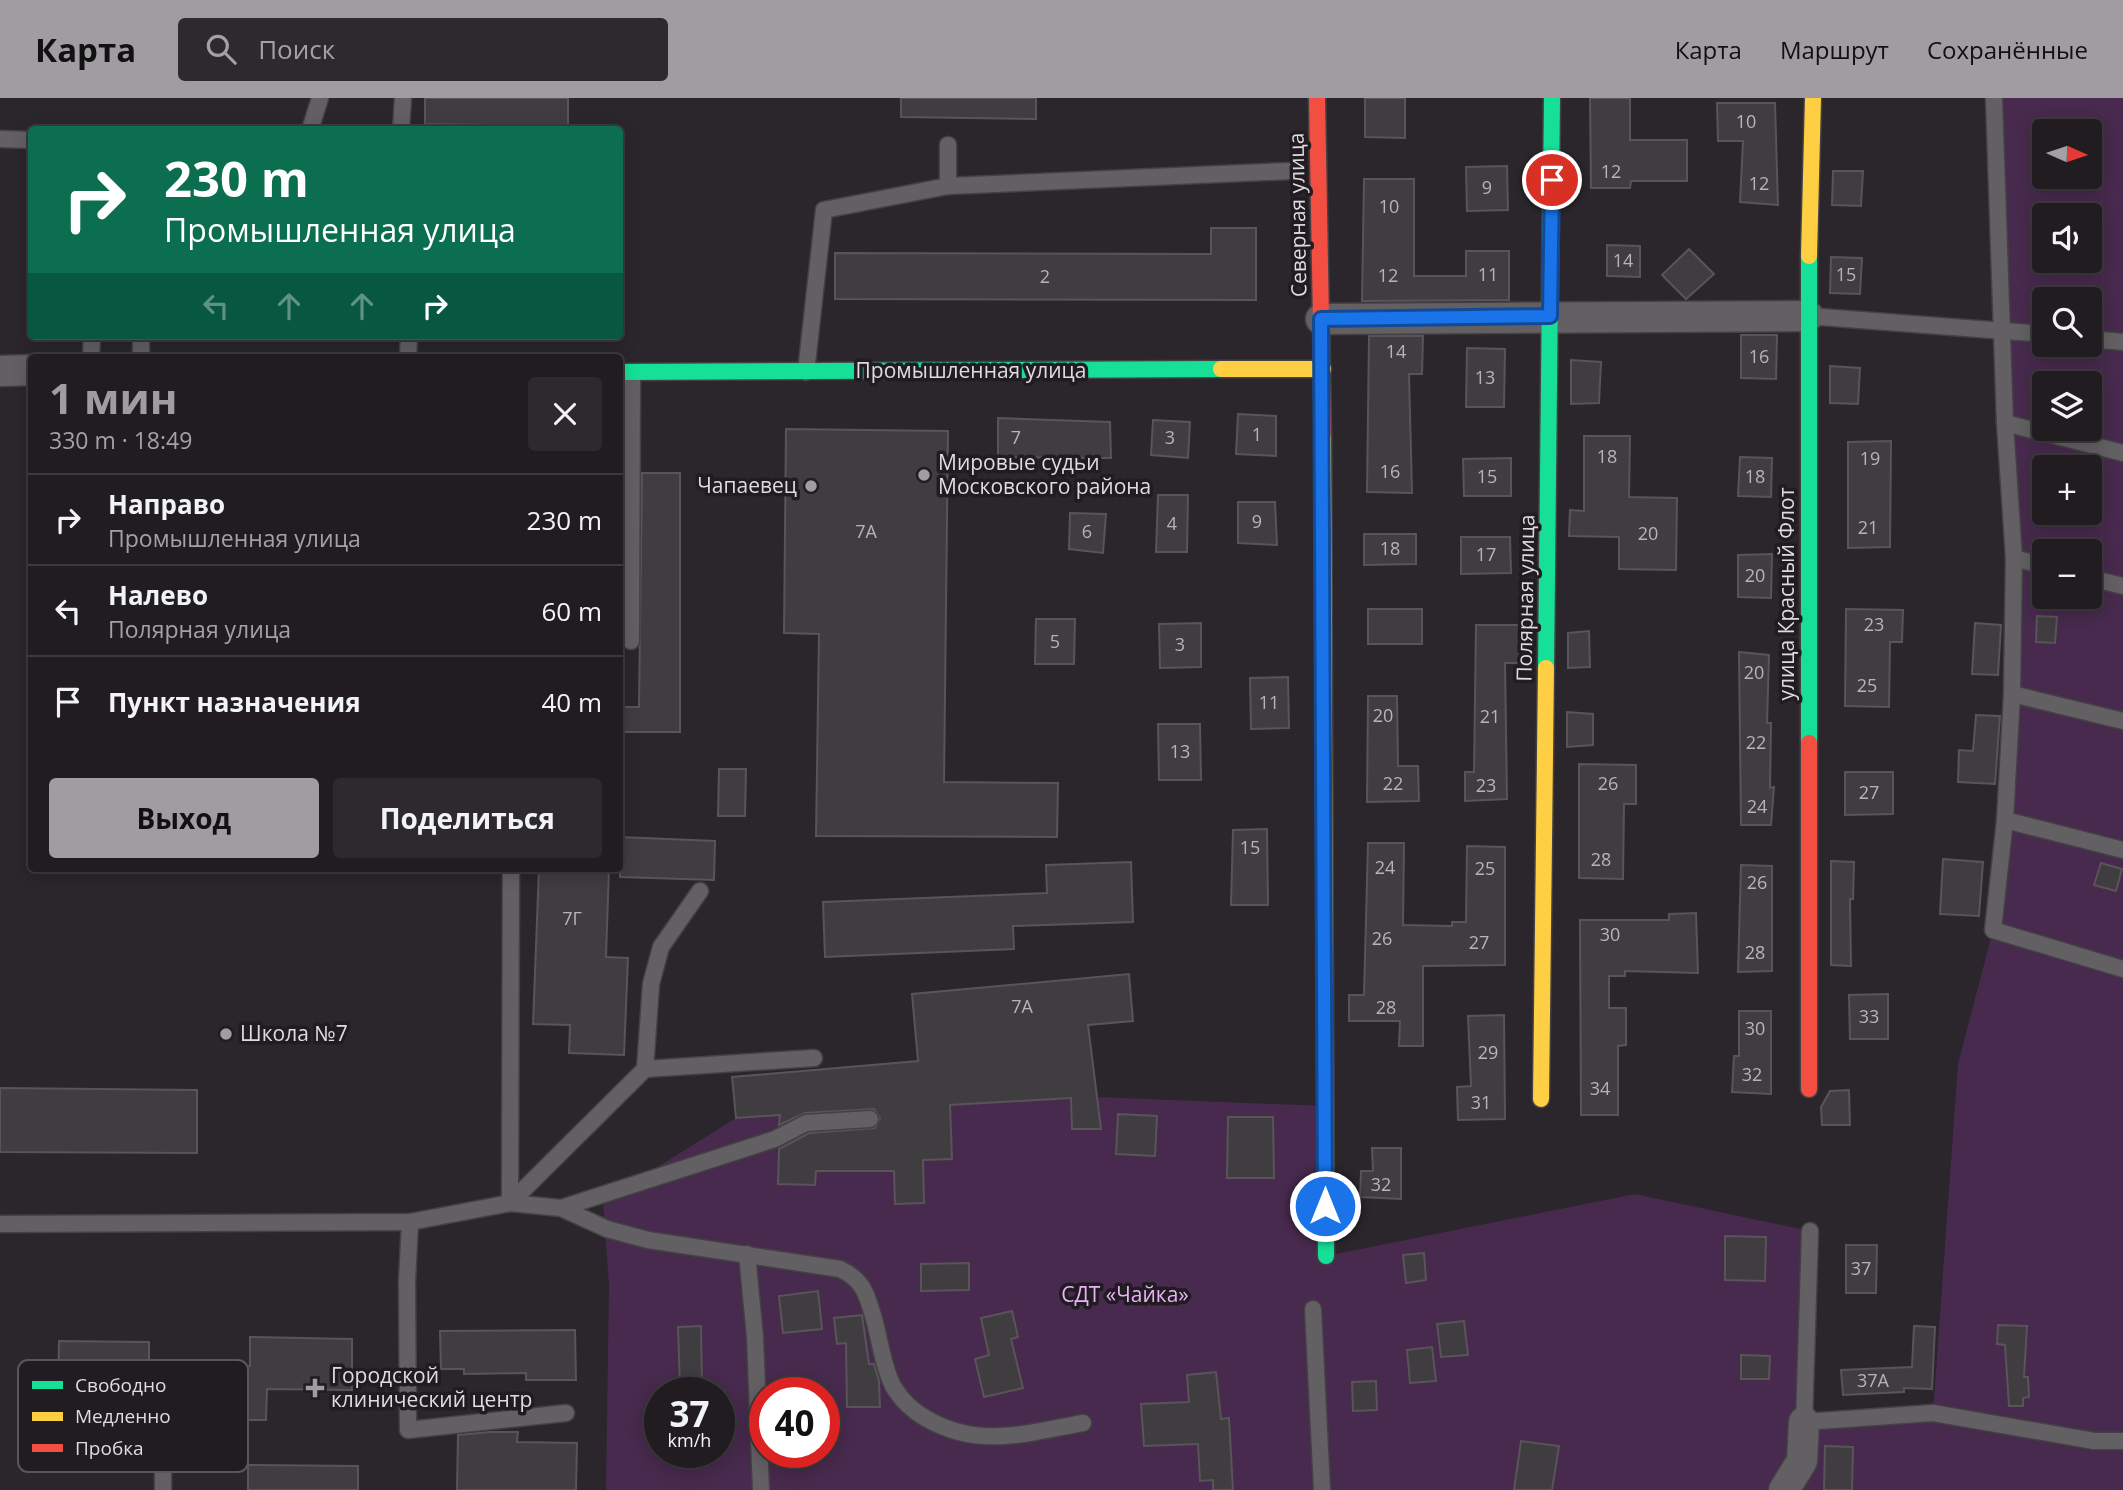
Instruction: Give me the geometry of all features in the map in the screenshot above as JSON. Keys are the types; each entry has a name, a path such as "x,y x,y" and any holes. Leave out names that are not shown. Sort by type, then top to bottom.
{"street":[{"name":"Северная улица","path":"1317,98 1323,369 1326,1256"},
{"name":"Полярная улица","path":"1542,1099 1552,98"},
{"name":"улица Красный Флот","path":"1809,1089 1808,316 1813,98"},
{"path":"1321,319 1808,316"},
{"name":"Промышленная улица","path":"626,372 1323,369"},
{"path":"0,371 28,370"},
{"path":"1784,1490 1802,1461 1804,1422"}],"lane":[{"path":"311,126 320,98"},
{"path":"401,126 403,98"},
{"path":"1994,98 2005,423 2014,558 2012,694 2005,820 1993,930 2123,969"},
{"path":"0,139 28,140"},
{"path":"947,145 948,186"},
{"path":"806,372 824,210 948,186 1290,171"},
{"path":"1808,316 2032,333"},
{"path":"2102,340 2123,342"},
{"path":"626,372 631,641"},
{"path":"2005,423 2123,453"},
{"path":"2014,558 2032,563"},
{"path":"2102,581 2123,586"},
{"path":"2012,694 2123,721"},
{"path":"2005,820 2123,850"},
{"path":"510,1203 511,872"},
{"path":"645,1069 650,984 661,947 700,891"},
{"path":"510,1203 645,1069 814,1058"},
{"path":"561,1208 775,1139 806,1123 870,1119"},
{"path":"0,1224 410,1222 510,1203 561,1208 607,1229 648,1240 840,1269 856,1276 866,1290 893,1385 912,1410 947,1430 973,1437 1004,1437 1083,1423"},
{"path":"410,1222 407,1281 408,1430 566,1413"},
{"path":"1810,1231 1804,1422 1933,1413 2094,1441 2123,1441"},
{"path":"747,1254 755,1337 761,1490"},
{"path":"1313,1309 1322,1490"},
{"path":"163,1472 163,1490"}],"green space":[{"name":"СДТ «Чайка»","path":"1994,98 2123,98 2123,1490 606,1490 609,1285 603,1201 736,1118 1097,1097 1325,1106 1326,1256 1635,1194 1810,1231 1804,1422 1933,1413 1958,1064 1993,930 2012,694"}],"building":[{"path":"425,98 568,98 568,126 425,124"},
{"path":"901,98 1036,98 1036,119 901,117"},
{"path":"1365,98 1405,98 1405,138 1365,137"},
{"path":"1590,98 1630,98 1630,140 1687,140 1687,181 1631,181 1630,188 1591,188"},
{"path":"1717,103 1775,103 1778,205 1740,202 1743,141 1718,141"},
{"path":"1507,166 1508,210 1467,211 1466,167"},
{"path":"1833,171 1863,171 1861,206 1832,205"},
{"path":"1364,179 1414,179 1414,276 1466,276 1466,251 1509,251 1509,300 1362,301"},
{"path":"1211,228 1256,228 1256,300 835,299 835,253 1211,254"},
{"path":"1607,245 1640,246 1640,277 1607,276"},
{"path":"1689,249 1714,274 1686,299 1662,275"},
{"path":"1831,257 1862,258 1860,294 1830,293"},
{"path":"1741,335 1777,335 1776,379 1741,378"},
{"path":"1369,336 1423,336 1422,374 1409,374 1412,493 1367,492"},
{"path":"1467,348 1505,349 1504,407 1466,407"},
{"path":"1571,360 1601,362 1599,403 1571,404"},
{"path":"1830,366 1860,368 1858,404 1830,403"},
{"path":"1238,414 1276,416 1276,456 1236,454"},
{"path":"998,418 1110,422 1111,458 998,457"},
{"path":"1153,420 1190,422 1188,458 1151,455"},
{"path":"786,429 948,431 944,782 1058,783 1057,837 816,836 819,634 784,633"},
{"path":"1584,436 1630,436 1629,497 1677,498 1676,570 1619,569 1619,537 1569,536 1570,510 1584,511"},
{"path":"1891,441 1890,547 1848,548 1848,442"},
{"path":"1740,457 1772,458 1771,497 1738,496"},
{"path":"1511,458 1511,496 1464,496 1463,459"},
{"path":"642,473 680,473 680,732 623,732 623,707 639,707"},
{"path":"1158,495 1188,495 1187,552 1156,552"},
{"path":"1238,502 1275,502 1277,545 1238,543"},
{"path":"1070,513 1106,514 1103,553 1069,549"},
{"path":"1364,534 1416,534 1416,564 1364,565"},
{"path":"1461,537 1510,537 1511,573 1461,574"},
{"path":"1772,554 1771,598 1738,597 1738,555"},
{"path":"1368,609 1422,609 1422,644 1368,644"},
{"path":"1846,609 1903,610 1902,642 1890,642 1889,707 1845,706"},
{"path":"2037,616 2057,617 2055,643 2036,642"},
{"path":"1036,619 1075,619 1074,664 1035,664"},
{"path":"1201,623 1201,667 1160,668 1159,624"},
{"path":"1975,623 2001,625 1998,675 1972,674"},
{"path":"1476,625 1524,625 1524,663 1505,663 1507,799 1465,801 1465,772 1474,772"},
{"path":"1589,631 1590,667 1568,668 1568,633"},
{"path":"1739,652 1769,655 1767,723 1771,723 1770,788 1774,787 1771,825 1741,825"},
{"path":"1288,677 1289,728 1251,729 1250,678"},
{"path":"1368,696 1397,696 1398,766 1418,766 1419,801 1367,802"},
{"path":"1567,712 1593,714 1593,745 1567,747"},
{"path":"1976,715 2000,716 1995,784 1958,782 1959,750 1973,751"},
{"path":"1158,724 1200,724 1201,780 1159,780"},
{"path":"1579,764 1636,765 1636,804 1624,804 1623,879 1579,878"},
{"path":"719,769 746,769 745,816 718,816"},
{"path":"1845,772 1893,772 1893,814 1845,815"},
{"path":"1267,829 1268,905 1231,905 1233,830"},
{"path":"623,837 715,841 714,880 620,877 620,872 623,872"},
{"path":"1368,843 1404,843 1403,925 1452,926 1452,922 1466,922 1467,846 1505,847 1505,965 1423,966 1423,1046 1399,1046 1400,1021 1349,1021 1349,995 1364,995"},
{"path":"1943,859 1983,862 1979,916 1940,914"},
{"path":"1831,861 1854,862 1853,899 1850,899 1851,966 1831,965"},
{"path":"1131,862 1133,922 1013,926 1014,949 825,957 823,902 1047,893 1046,865"},
{"path":"2101,863 2122,869 2116,891 2094,885"},
{"path":"1741,865 1772,866 1772,971 1738,972"},
{"path":"539,872 609,872 606,957 628,958 624,1055 569,1053 570,1025 533,1024"},
{"path":"1696,913 1698,973 1625,971 1625,976 1609,976 1609,1008 1626,1008 1626,1045 1618,1046 1618,1115 1581,1115 1580,920 1669,920 1669,914"},
{"path":"1129,974 1133,1021 1088,1025 1101,1129 1072,1129 1071,1098 950,1105 952,1159 923,1160 924,1203 895,1204 894,1171 816,1171 815,1185 778,1184 779,1149 809,1133 875,1128 880,1118 874,1109 805,1113 779,1125 780,1115 736,1118 732,1077 918,1061 912,994"},
{"path":"1888,994 1888,1039 1850,1039 1849,995"},
{"path":"1739,1011 1771,1011 1771,1094 1732,1092 1734,1056 1739,1056"},
{"path":"1504,1015 1505,1119 1458,1120 1457,1087 1471,1086 1468,1016"},
{"path":"0,1088 197,1090 197,1153 0,1152"},
{"path":"1849,1090 1850,1125 1822,1125 1821,1107 1830,1091"},
{"path":"1118,1114 1157,1116 1155,1156 1116,1154"},
{"path":"1228,1117 1273,1117 1274,1178 1227,1178"},
{"path":"1372,1148 1401,1148 1401,1199 1360,1197 1361,1171 1373,1171"},
{"path":"1725,1236 1766,1237 1765,1281 1725,1280"},
{"path":"1846,1245 1877,1245 1876,1293 1846,1293"},
{"path":"1424,1253 1426,1280 1406,1283 1403,1255"},
{"path":"969,1263 969,1290 921,1291 921,1264"},
{"path":"818,1291 822,1329 783,1333 779,1296"},
{"path":"1012,1311 1018,1337 1011,1339 1023,1388 984,1397 975,1359 989,1355 981,1318"},
{"path":"862,1315 869,1364 874,1364 879,1381 880,1407 847,1407 846,1343 837,1344 834,1318"},
{"path":"1464,1321 1468,1355 1441,1357 1437,1324"},
{"path":"1998,1325 2027,1326 2024,1377 2028,1377 2029,1397 2023,1398 2023,1406 2009,1406 2005,1345 1997,1344"},
{"path":"701,1326 702,1377 680,1377 678,1327"},
{"path":"1914,1326 1935,1327 1932,1389 1904,1388 1904,1392 1843,1395 1841,1370 1912,1367"},
{"path":"575,1330 576,1380 526,1380 526,1373 464,1374 464,1369 441,1369 440,1331"},
{"path":"250,1337 352,1339 352,1390 267,1389 266,1420 248,1420"},
{"path":"59,1341 149,1342 149,1360 59,1360"},
{"path":"1432,1347 1436,1381 1410,1383 1407,1350"},
{"path":"1741,1355 1770,1356 1769,1379 1741,1379"},
{"path":"1216,1372 1221,1419 1229,1418 1233,1490 1213,1490 1213,1480 1200,1481 1198,1444 1144,1446 1141,1404 1189,1402 1187,1375"},
{"path":"1376,1381 1377,1410 1353,1411 1352,1382"},
{"path":"518,1432 517,1442 577,1443 576,1490 457,1490 458,1435"},
{"path":"1521,1441 1559,1446 1552,1490 1514,1490"},
{"path":"1825,1446 1853,1447 1852,1490 1824,1490"},
{"path":"248,1465 358,1466 358,1490 248,1490"}],"traffic: fast":[{"path":"1546,668 1552,98"},
{"path":"1809,256 1809,743"},
{"path":"623,372 1221,369"},
{"path":"1325,1018 1326,1256"}],"traffic: slow":[{"path":"1809,256 1813,98"},
{"path":"1221,369 1323,369"},
{"path":"1323,433 1325,1018"},
{"path":"1541,1099 1546,668"}],"traffic: jam":[{"path":"1317,98 1323,433"},
{"path":"1809,743 1809,1089"}],"place":[{"name":"Мировые судьи Московского района","path":"924,475"},
{"name":"Чапаевец","path":"811,486"},
{"name":"Школа №7","path":"226,1034"},
{"name":"Городской клинический центр","path":"315,1388"}],"route":[{"path":"1325,1206 1321,319 1550,316 1552,180"}]}
